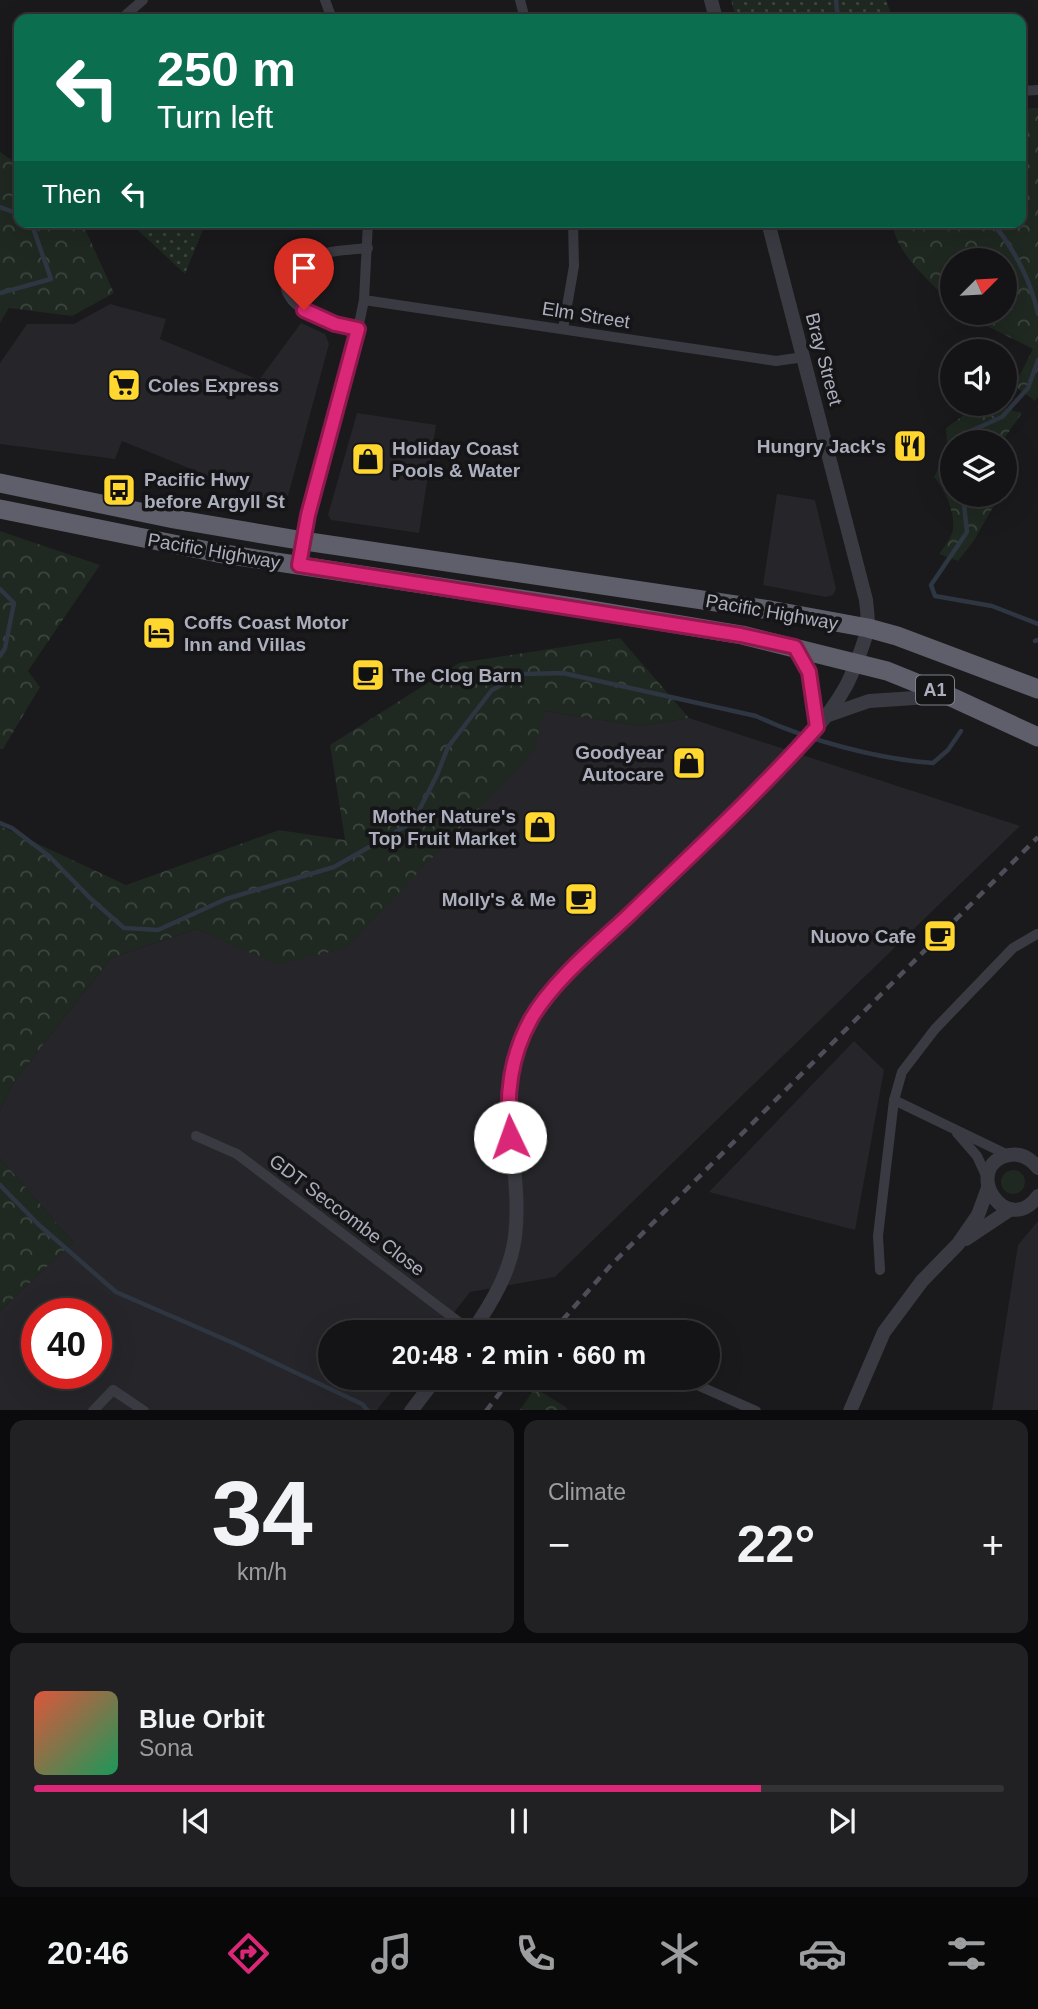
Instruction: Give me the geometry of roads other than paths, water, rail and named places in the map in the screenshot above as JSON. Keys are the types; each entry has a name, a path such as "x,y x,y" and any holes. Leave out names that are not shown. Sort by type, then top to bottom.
{"highway":[{"name":"Pacific Highway","path":"0,483 174,519 304,541 770,610 868,628 897,636 1038,689"},
{"name":"Pacific Highway","path":"0,509 132,537 741,635 887,671 950,696 1038,737"}],"street":[{"path":"127,14 143,0"},
{"path":"299,565 308,515 364,300 368,228"},
{"path":"563,329 574,266 573,228"},
{"name":"Bray Street","path":"770,228 866,600 868,628"},
{"path":"358,329 335,324 304,310 290,298 285,279 294,265 309,257 368,248"},
{"name":"Elm Street","path":"364,300 776,361 804,357"},
{"path":"480,1320 494,1299 512,1252 516,1217 508,1110 509,1088 513,1062 531,1020 539,1007 576,966 798,748 821,721 847,683 868,628"},
{"path":"795,647 809,672 821,721"},
{"path":"821,721 869,701 950,696"},
{"path":"880,1270 877,1236 894,1100 902,1072 935,1029 1013,948 1037,934"},
{"path":"894,1100 1008,1156"},
{"path":"953,1128 977,1156 996,1202 1011,1209"},
{"name":"GDT Seccombe Close","path":"195,1136 237,1154 456,1320"},
{"path":"849,1410 884,1332 922,1282 958,1244 978,1215 994,1164 1008,1156 1032,1154 1038,1168"},
{"path":"958,1244 1011,1209 1028,1206 1038,1196"},
{"path":"93,1410 113,1390 144,1410"},
{"path":"411,1410 427,1390"},
{"path":"709,1390 756,1410"}],"waterway":[{"path":"836,0 839,14"},
{"path":"0,207 14,212"},
{"path":"0,293 51,279 33,228"},
{"path":"996,228 1021,266 1038,314"},
{"path":"973,430 1002,417 1028,388 1038,360"},
{"path":"964,507 967,532 931,585 935,596 992,606 1038,624"},
{"path":"0,589 14,603 5,648 0,656"},
{"path":"0,823 12,828 49,856 124,928 158,930 226,899 334,867 413,822 448,747 492,690 522,674 563,673 756,716 797,733 843,747 911,761 933,763 948,750 961,731"},
{"path":"0,1185 39,1225 116,1292 231,1342 362,1404 367,1410"}],"railway":[{"path":"563,1320 611,1265 1038,837"},
{"path":"487,1410 502,1390"}],"place":[{"name":"Coles Express","path":"124,385"},
{"name":"Hungry Jack's","path":"910,446"},
{"name":"Holiday Coast Pools & Water","path":"368,459"},
{"name":"Pacific Hwy before Argyll St","path":"119,490"},
{"name":"Coffs Coast Motor Inn and Villas","path":"159,633"},
{"name":"The Clog Barn","path":"368,675"},
{"name":"Goodyear Autocare","path":"689,763"},
{"name":"Mother Nature's Top Fruit Market","path":"540,827"},
{"name":"Molly's & Me","path":"581,899"},
{"name":"Nuovo Cafe","path":"940,936"}]}
